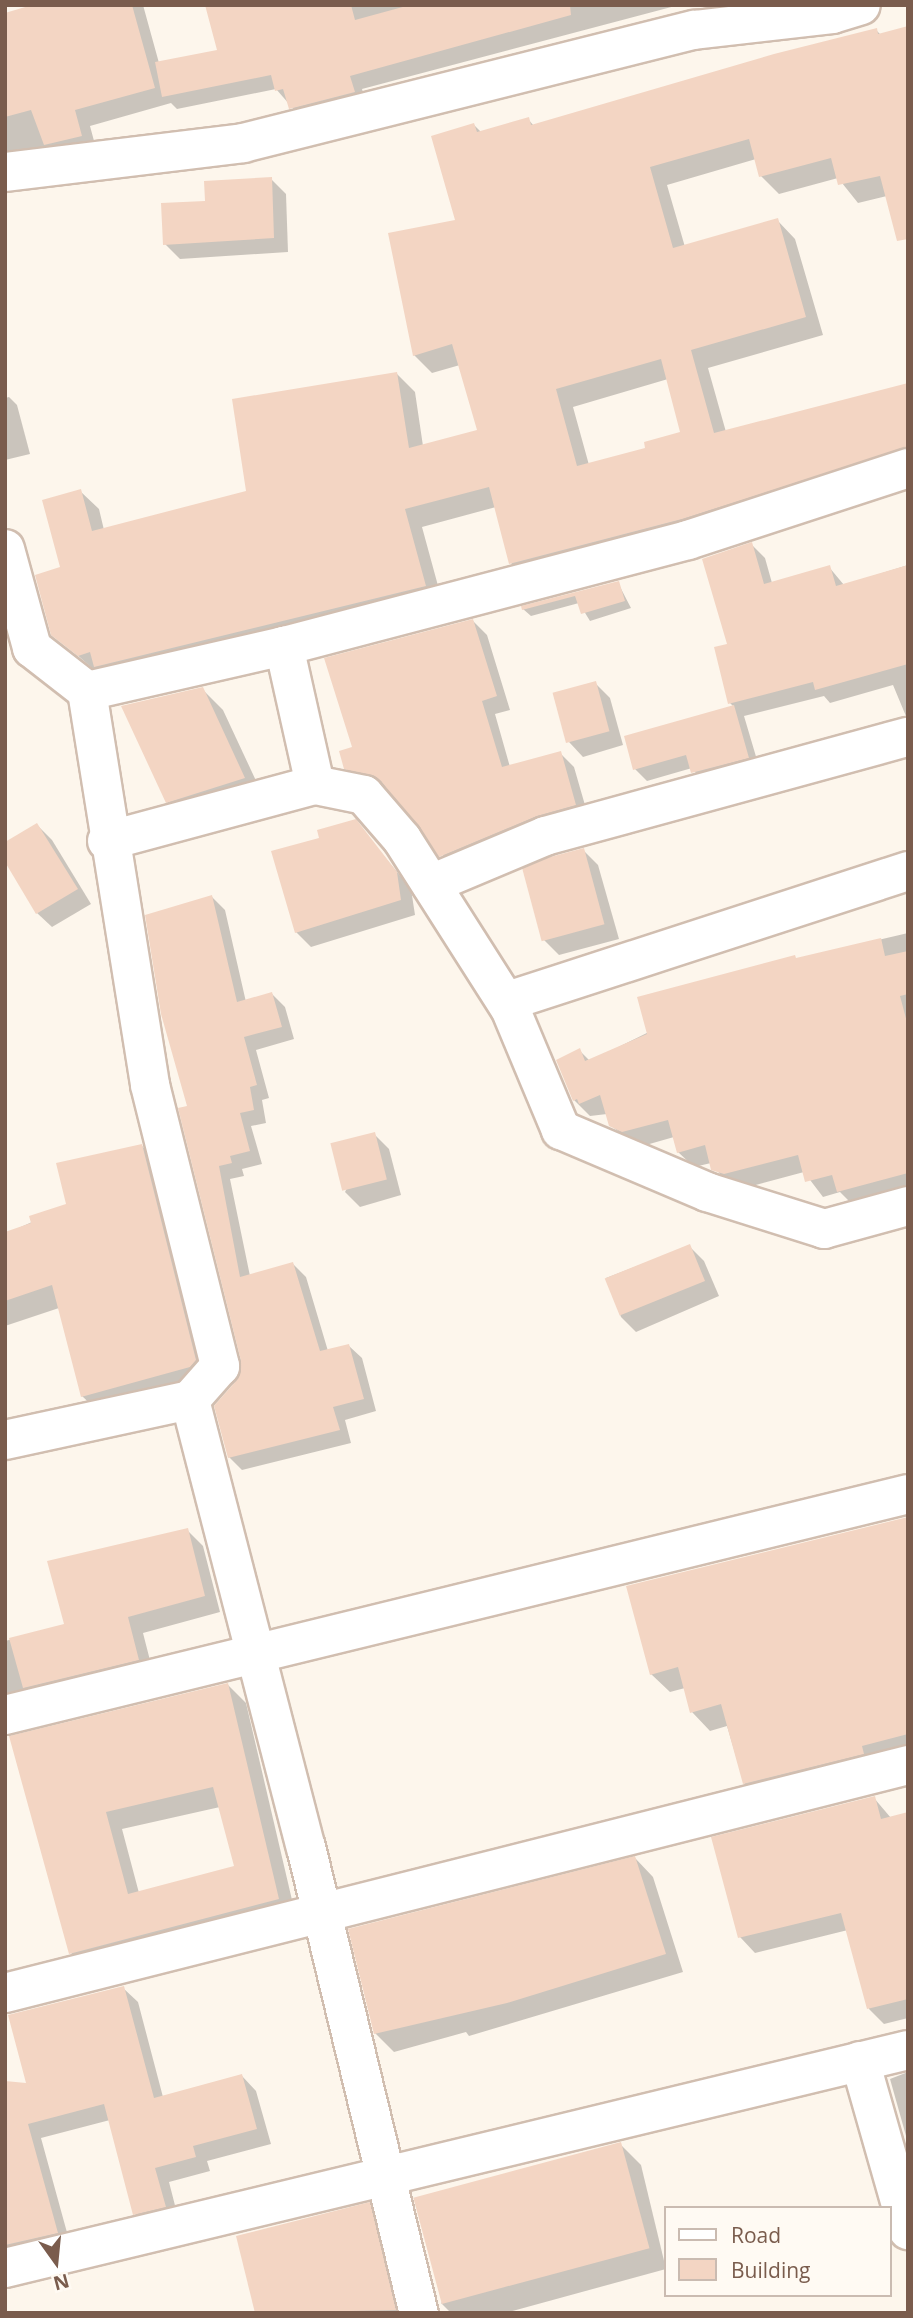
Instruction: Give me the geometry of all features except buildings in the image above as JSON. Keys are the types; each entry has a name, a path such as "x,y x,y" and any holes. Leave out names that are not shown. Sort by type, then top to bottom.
{"street":[{"path":"5,172 243,143 694,30 832,13 861,5"},
{"path":"86,691 284,646 688,540 908,468"},
{"path":"5,549 32,648 86,691 107,841 150,1085 220,1366 190,1400 5,1440"},
{"path":"284,646 315,785"},
{"path":"430,884 545,835 908,737"},
{"path":"107,841 315,785 364,795 402,839 509,1007"},
{"path":"908,871 507,1001 561,1130 707,1192 824,1229 908,1206"},
{"path":"190,1400 322,1914 419,2313"},
{"path":"5,1715 908,1493"},
{"path":"5,1993 908,1765"},
{"path":"5,2268 385,2174 908,2050"},
{"path":"860,2061 908,2230"}]}
